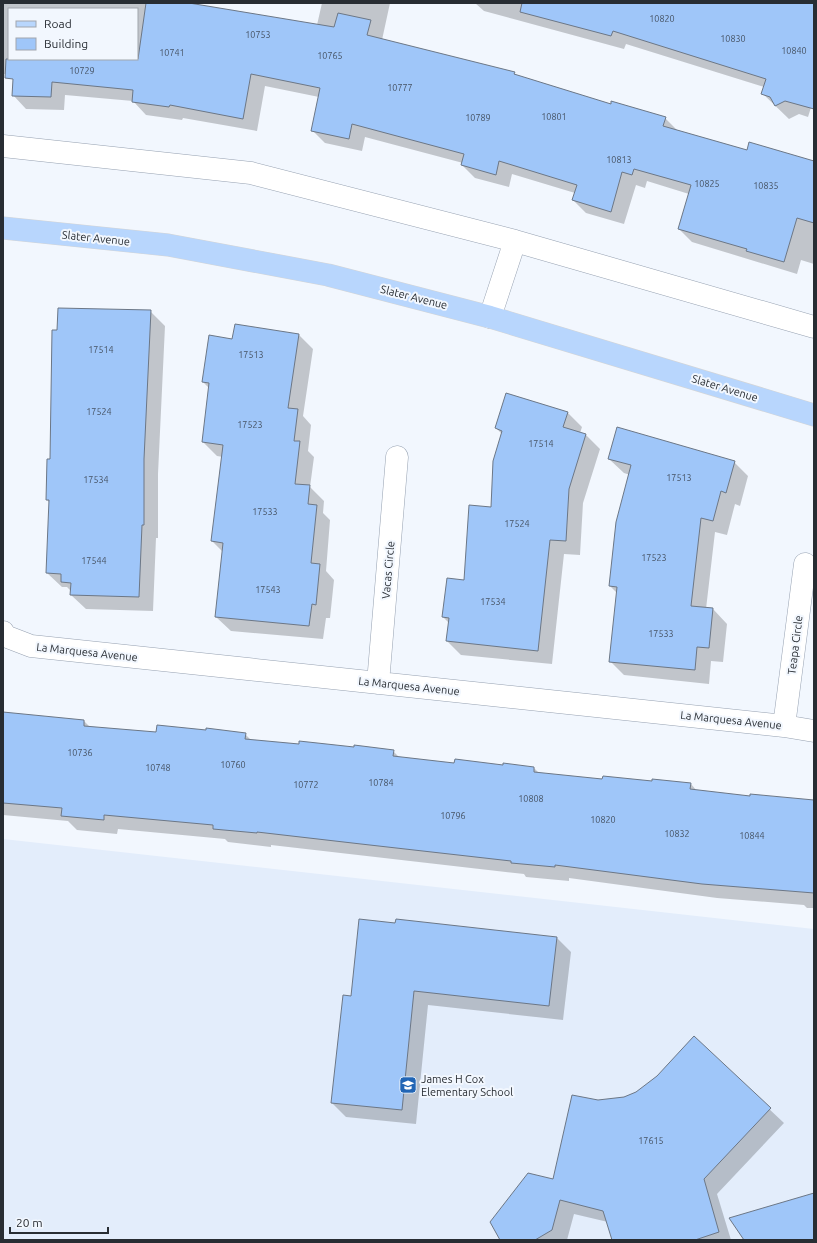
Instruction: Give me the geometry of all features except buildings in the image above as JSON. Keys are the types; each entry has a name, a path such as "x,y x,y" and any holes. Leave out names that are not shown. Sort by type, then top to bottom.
{"main road":[{"name":"Slater Avenue","path":"3,228 175,246 328,275 490,317 814,415"}],"street":[{"path":"3,146 251,173 515,241 814,327"},
{"path":"490,317 515,241"},
{"name":"Vacas Circle","path":"378,683 397,457"},
{"name":"Teapa Circle","path":"784,726 805,564"},
{"name":"La Marquesa Avenue","path":"4,634 31,646 784,726 814,731"}],"shaded area":[{"name":"James H Cox Elementary School","path":"3,839 814,929 814,1240 3,1240"}],"place":[{"name":"James H Cox Elementary School","path":"408,1085"}]}
